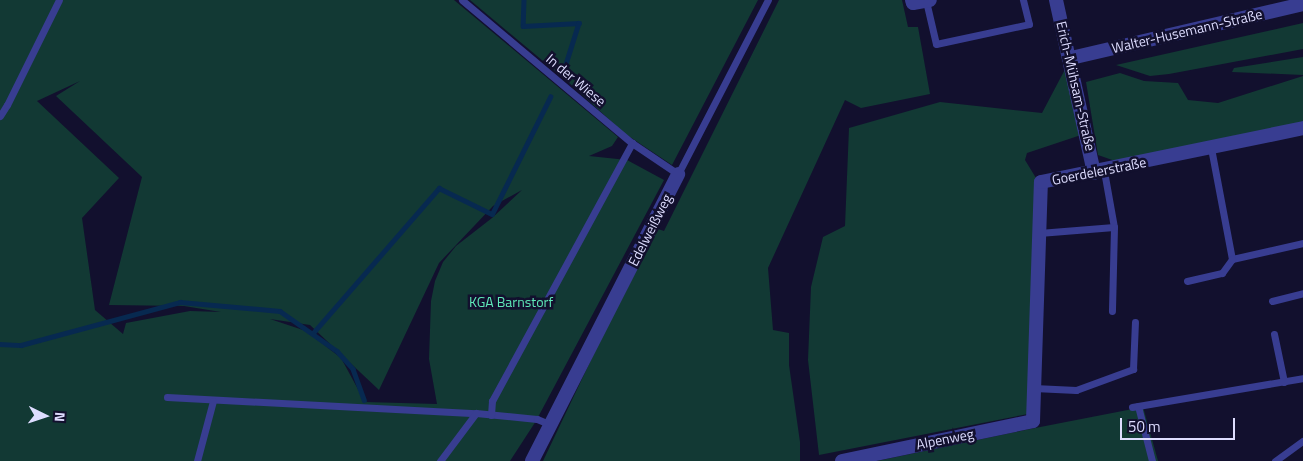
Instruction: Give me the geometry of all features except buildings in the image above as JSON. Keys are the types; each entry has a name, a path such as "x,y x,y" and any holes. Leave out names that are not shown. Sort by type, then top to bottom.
{"street":[{"path":"912,0 913,3 928,0"},
{"name":"Erich-Mühsam-Straße","path":"1056,0 1099,172"},
{"name":"Walter-Husemann-Straße","path":"1071,58 1303,4"},
{"name":"Goerdelerstraße","path":"1033,421 1041,182 1099,172 1303,128"},
{"name":"Edelweißweg","path":"532,461 549,424 678,174"},
{"name":"Alpenweg","path":"842,461 857,456 1033,421"}],"lane":[{"path":"0,116 4,104 59,0"},
{"name":"In der Wiese","path":"462,0 632,143 678,174"},
{"name":"Edelweißweg","path":"678,174 768,0"},
{"path":"928,0 936,44 1029,24 1023,0"},
{"path":"491,415 492,401 632,143"},
{"path":"1211,148 1232,259"},
{"path":"1099,172 1114,227 1112,311"},
{"path":"1039,234 1114,227"},
{"path":"1187,281 1222,273 1232,259 1303,243"},
{"path":"1272,301 1303,293"},
{"path":"1034,388 1076,390 1133,370 1135,322"},
{"path":"1274,334 1284,382"},
{"path":"1152,461 1135,407 1303,378"},
{"path":"167,397 213,401 476,413 537,418 549,424"},
{"path":"197,461 213,401"},
{"path":"440,461 476,413"},
{"path":"1275,461 1303,441"}],"green space":[{"name":"KGA Barnstorf","path":"0,0 454,0 618,137 612,146 589,156 627,160 664,180 536,421 510,461 0,461","holes":["80,81 56,96 142,177 109,305 184,306 221,312 190,311 126,323 123,334 95,310 82,218 119,178 37,101","522,190 492,218 456,246 443,262 435,281 431,301 429,359 437,404 365,402 341,358 306,331 270,319 310,325 379,390 439,263 493,206"]},
{"path":"470,0 758,0 672,165 624,133 567,81"},
{"path":"779,0 902,0 908,27 918,27 930,94 861,108 845,100 768,268 773,330 789,333 789,365 800,442 800,461 543,461 600,341 658,229 664,231"},
{"path":"1303,23 1303,49 1150,76 1116,65"},
{"path":"1303,57 1303,75 1232,72 1234,68"},
{"path":"1071,58 1087,133 1027,153 1025,160 1036,178 1028,414 819,455 808,360 811,287 823,237 845,226 849,128 940,102 1042,113"},
{"path":"1120,73 1144,81 1178,83 1188,100 1218,103 1303,76 1303,123 1118,162 1098,155 1086,82"},
{"path":"1143,407 1158,461 877,461 1030,429"}],"waterway":[{"path":"524,0 523,26 579,23 566,64"},
{"path":"313,333 439,188 492,214 550,97"},
{"path":"0,344 21,345 180,302 280,311 337,351 353,369 364,400"}]}
